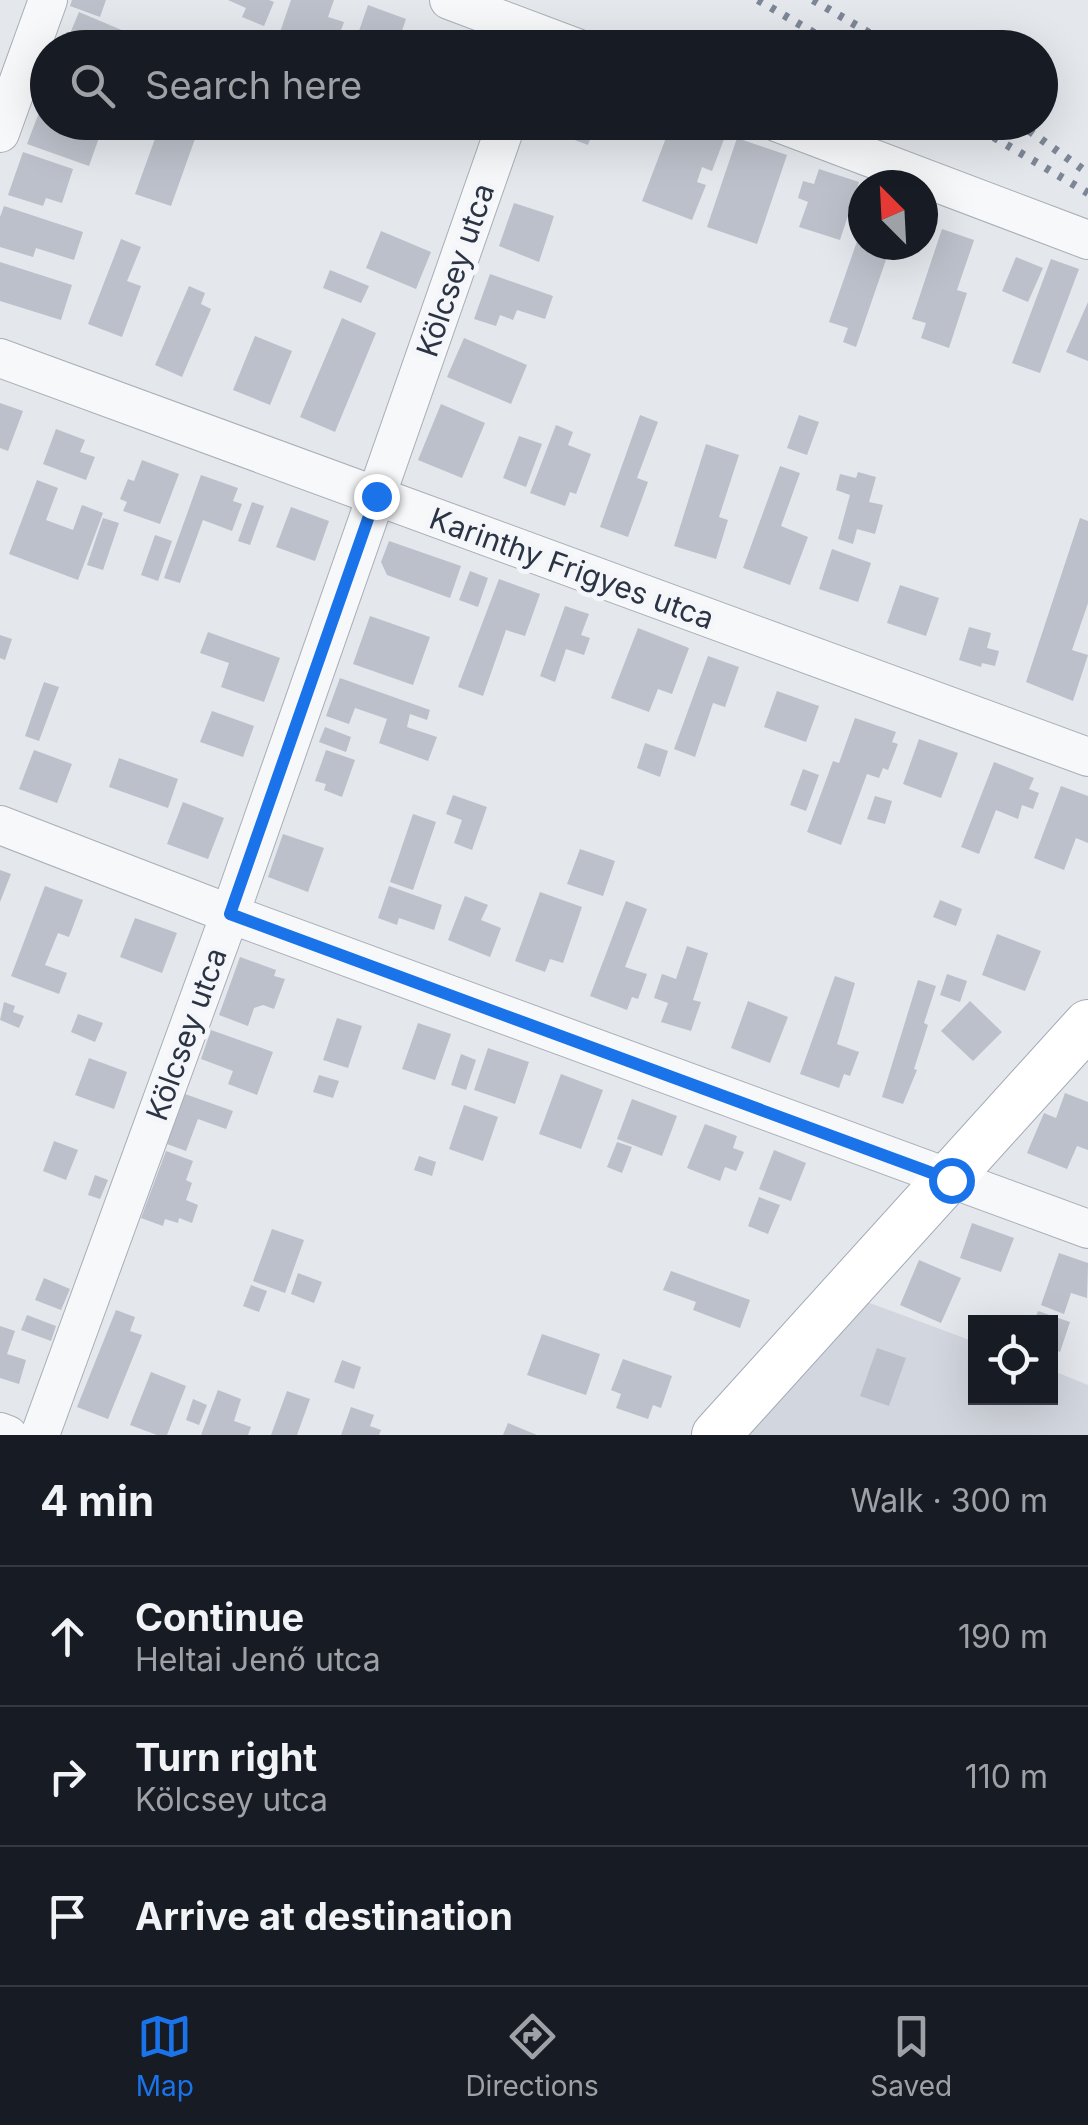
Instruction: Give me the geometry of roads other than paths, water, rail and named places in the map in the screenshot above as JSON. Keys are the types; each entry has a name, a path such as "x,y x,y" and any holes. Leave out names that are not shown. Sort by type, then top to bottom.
{"main road":[{"path":"716,1435 951,1180 1088,1024"}],"street":[{"path":"37,30 48,0"},
{"path":"449,0 514,30"},
{"path":"0,133 30,50"},
{"name":"Kölcsey utca","path":"40,1435 230,914 501,140"},
{"path":"824,140 1088,240"},
{"name":"Karinthy Frigyes utca","path":"0,358 1088,757"},
{"path":"0,826 1088,1229"},
{"path":"0,1432 8,1435"}],"railway":[{"path":"758,0 809,30"},
{"path":"813,0 864,30"},
{"path":"998,140 1088,193"},
{"path":"1042,140 1088,173"}]}
